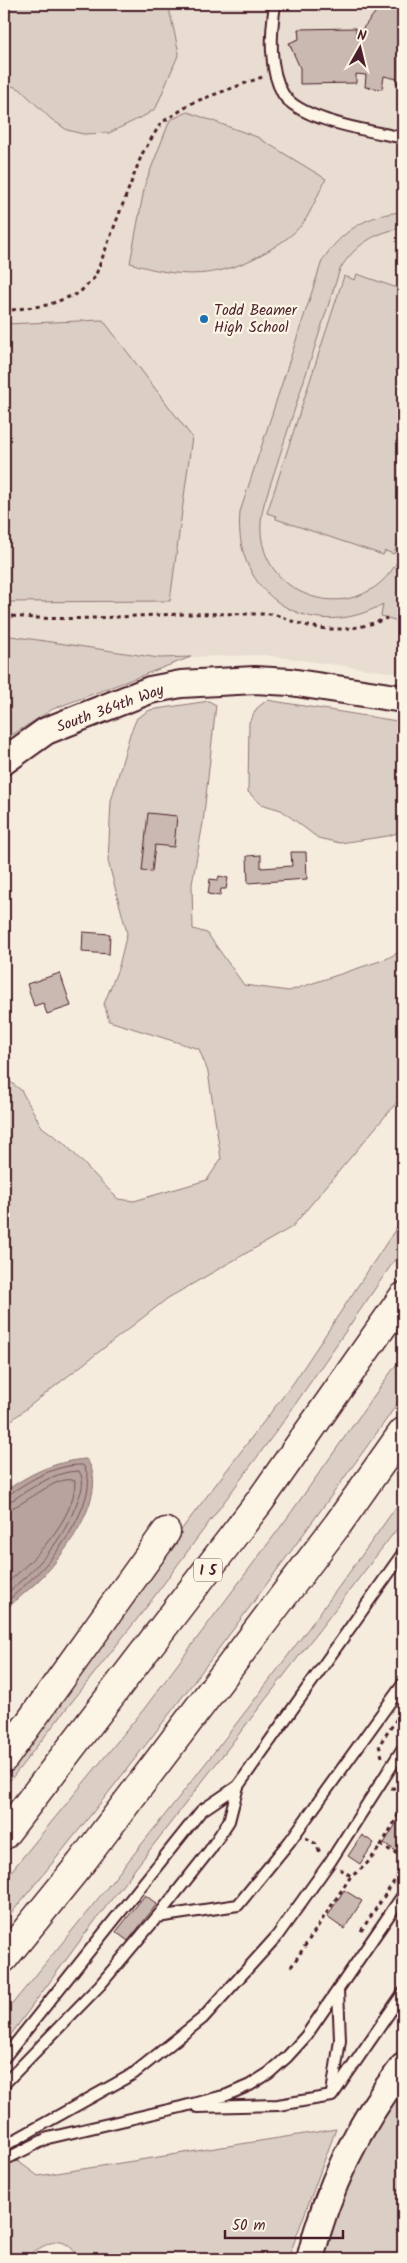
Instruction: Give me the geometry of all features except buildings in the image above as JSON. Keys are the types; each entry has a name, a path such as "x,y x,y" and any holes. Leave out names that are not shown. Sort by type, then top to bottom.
{"highway":[{"name":"I 5","path":"4,1836 260,1501 403,1297"},
{"path":"4,1958 81,1863 159,1761 338,1524 403,1432"},
{"path":"4,1758 166,1532"}],"street":[{"name":"South 364th Way","path":"4,761 46,731 150,690 181,684 255,680 290,682 403,699"},
{"path":"310,2259 325,2207 345,2158 376,2105 403,2067"}],"lane":[{"path":"275,4 272,35 275,72 284,95 307,114 403,138"},
{"path":"4,2058 201,1811 238,1786 403,1553"},
{"path":"157,1918 238,1905 290,1841 403,1684"},
{"path":"4,2146 133,2074 203,2018 277,1936 330,1862 403,1748"},
{"path":"4,2084 100,1985 157,1918 210,1850 229,1821 238,1786"},
{"path":"4,2160 48,2138 227,2095 250,2085 269,2073 306,2036 403,1895"},
{"path":"332,2096 340,2040 338,1990"},
{"path":"182,2107 278,2105 332,2096 403,1993"}],"path":[{"path":"4,311 48,305 78,293 94,277 142,154 161,123 194,102 275,72"},
{"path":"4,615 69,619 204,614 273,614 295,623 322,629 345,630 367,626 387,618"},
{"path":"359,1934 402,1869 400,1855 380,1845"},
{"path":"291,1967 351,1876"}],"shaded area":[{"name":"Todd Beamer High School","path":"4,4 403,4 403,674 264,655 159,658 4,635"},
{"path":"4,4 168,4 179,53 156,108 109,133 83,134 67,130 51,119 20,89 4,83"},
{"path":"188,112 257,137 326,179 306,218 286,239 249,261 216,272 200,274 166,272 130,263 145,184 170,120"},
{"path":"403,212 403,228 383,233 367,241 352,253 340,269 264,504 261,537 270,564 288,584 311,596 337,600 363,594 386,577 403,549 403,604 398,621 381,616 383,604 356,615 329,619 304,615 282,604 263,588 249,567 241,541 240,512 322,261 329,250 356,226 378,216"},
{"path":"357,274 403,290 403,525 394,554 385,551 383,555 276,519 276,516 267,513 344,276 355,280"},
{"path":"103,320 192,437 170,601 4,602 4,324"},
{"path":"4,635 159,658 191,657 53,709 4,740"},
{"path":"267,700 403,722 403,831 388,836 340,843 318,838 281,810 261,804 248,792 249,722 257,708"},
{"path":"209,701 216,705 203,823 192,884 193,929 207,933 244,985 289,991 386,959 403,950 403,1095 292,1227 168,1298 4,1426 4,1077 21,1090 42,1127 64,1143 118,1199 134,1201 207,1180 221,1159 208,1072 199,1049 109,1021 104,1004 119,966 127,933 108,861 111,801 130,734 137,718 150,710"},
{"path":"403,1218 403,1248 283,1422 145,1609 4,1788 4,1762 294,1382"},
{"path":"403,1355 403,1395 386,1420 200,1674 4,1922 4,1880 144,1709 285,1521"},
{"path":"403,1497 403,1521 88,1930 4,2044 4,2014 208,1760 356,1564"},
{"path":"403,2084 403,2259 322,2259 349,2170"},
{"path":"336,2129 288,2259 79,2259 72,2248 64,2243 57,2242 16,2259 4,2259 4,2167 15,2159 38,2176"}],"water":[{"path":"86,1459 92,1472 93,1486 84,1518 56,1562 4,1611 4,1492 43,1470 64,1462"}],"place":[{"name":"Todd Beamer High School","path":"204,319"}]}
